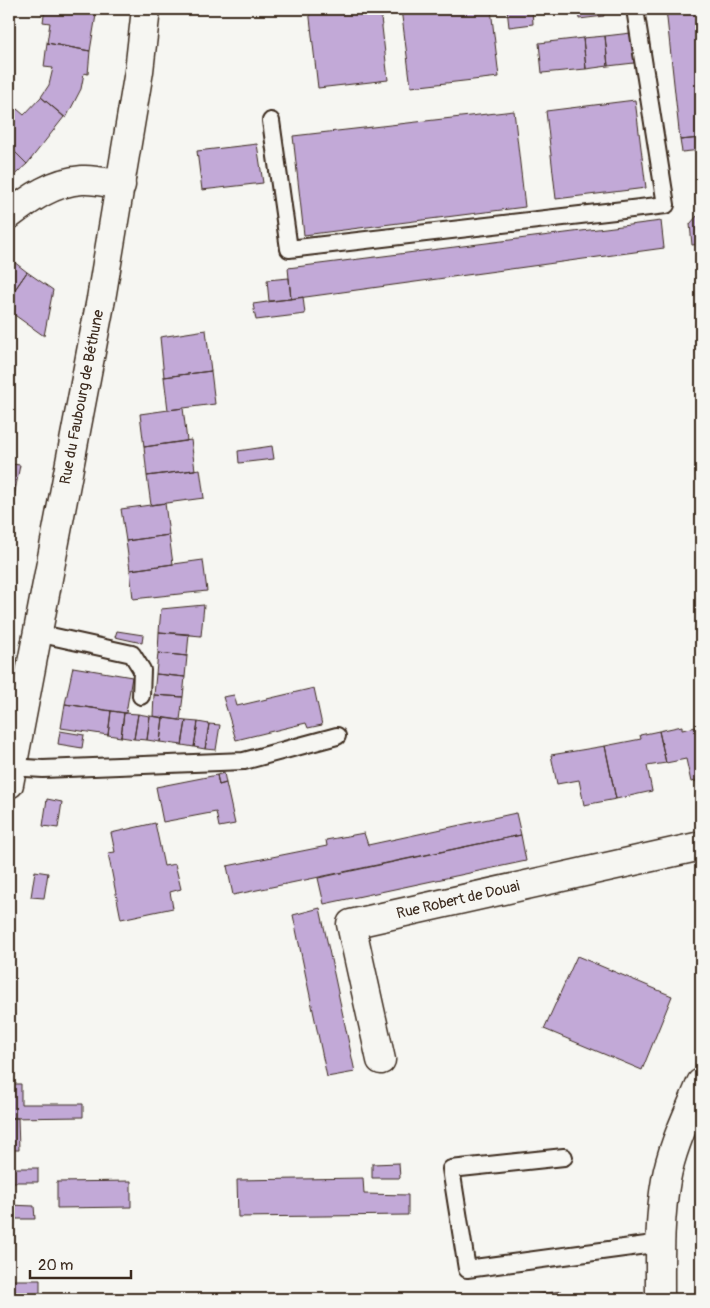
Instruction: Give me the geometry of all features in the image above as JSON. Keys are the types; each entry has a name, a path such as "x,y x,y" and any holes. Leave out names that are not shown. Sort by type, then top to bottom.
{"street":[{"name":"Rue du Faubourg de Béthune","path":"10,773 16,706 37,633 101,299 140,71 146,9"},
{"path":"9,215 41,191 59,184 83,179 121,185"},
{"name":"Rue Robert de Douai","path":"381,1060 351,924 701,846"},
{"path":"660,1299 663,1200 669,1168 674,1149 701,1083"}],"lane":[{"path":"271,121 289,249 666,205 635,9"},
{"path":"37,633 132,654 142,670 140,696"},
{"path":"10,773 53,768 244,761 337,736"},
{"path":"564,1157 451,1169 467,1269 661,1243"}],"building":[{"path":"45,9 97,9 90,51 47,43 50,23 43,22"},
{"path":"309,9 380,9 388,80 318,88"},
{"path":"401,9 491,9 499,77 411,87"},
{"path":"507,9 532,9 533,24 509,27"},
{"path":"578,9 603,9 604,16 579,19"},
{"path":"666,9 701,9 701,138 680,140"},
{"path":"631,33 634,63 608,66 605,36"},
{"path":"605,36 608,66 586,69 583,38"},
{"path":"583,38 586,69 542,73 539,43"},
{"path":"47,43 90,51 88,74 84,73 81,89 66,118 41,97 49,85 53,68 44,67"},
{"path":"41,97 64,117 27,164 9,146 9,118 17,109 24,115"},
{"path":"635,100 646,188 556,199 546,111"},
{"path":"514,111 525,207 304,235 293,136"},
{"path":"701,138 701,150 682,152 680,140"},
{"path":"257,144 263,183 202,190 197,151"},
{"path":"9,146 27,164 10,179 9,177"},
{"path":"697,216 701,216 701,244 692,245 690,224"},
{"path":"661,221 664,248 291,299 288,268"},
{"path":"9,258 27,272 9,298"},
{"path":"27,272 53,290 44,336 9,311 9,298"},
{"path":"289,278 291,299 269,301 267,280"},
{"path":"303,297 305,314 256,320 253,304"},
{"path":"206,330 211,371 164,377 160,337"},
{"path":"211,371 215,404 168,410 164,377"},
{"path":"183,408 187,441 144,447 140,414"},
{"path":"191,440 195,470 147,476 144,447"},
{"path":"272,446 274,459 239,463 238,451"},
{"path":"9,455 12,455 12,464 20,465 16,486 9,485"},
{"path":"200,469 204,498 151,505 147,476"},
{"path":"9,485 16,486 10,518 9,518"},
{"path":"165,503 169,535 126,541 121,509"},
{"path":"169,535 173,564 130,570 126,541"},
{"path":"203,560 207,591 133,599 130,570"},
{"path":"204,605 201,636 159,632 161,609"},
{"path":"117,631 143,635 142,643 115,637"},
{"path":"159,632 189,634 187,656 158,653"},
{"path":"158,653 187,656 185,677 156,674"},
{"path":"73,667 132,677 126,713 65,704"},
{"path":"156,674 185,677 183,697 154,695"},
{"path":"314,688 322,725 308,728 306,723 236,740 223,697 234,695 237,706"},
{"path":"154,695 183,697 180,720 153,716"},
{"path":"65,704 111,711 108,735 61,728"},
{"path":"111,711 124,713 121,737 108,735"},
{"path":"124,713 138,714 134,739 121,737"},
{"path":"138,714 150,716 147,740 134,739"},
{"path":"150,716 163,718 160,742 147,740"},
{"path":"163,718 186,721 182,745 160,742"},
{"path":"186,721 198,722 194,747 182,745"},
{"path":"198,722 209,724 205,749 194,747"},
{"path":"209,724 220,725 216,750 205,749"},
{"path":"682,726 682,730 701,726 701,780 691,782 686,759 666,763 659,731"},
{"path":"60,731 84,735 82,748 58,744"},
{"path":"659,731 666,763 647,766 652,791 616,799 605,746 641,739 640,735"},
{"path":"605,746 616,799 584,805 579,780 557,784 551,755"},
{"path":"224,773 226,783 219,785 217,775"},
{"path":"217,775 219,785 226,783 235,824 219,827 216,812 163,822 156,787"},
{"path":"47,799 62,802 58,828 43,826"},
{"path":"516,813 521,835 233,895 227,866 327,846 326,840 364,833 368,845"},
{"path":"155,823 164,866 175,864 181,889 170,892 173,908 121,919 108,853 115,852 111,833"},
{"path":"521,835 526,861 324,904 318,878"},
{"path":"35,871 48,873 44,898 31,897"},
{"path":"320,908 355,1072 327,1077 293,915"},
{"path":"577,956 672,996 642,1070 544,1029"},
{"path":"9,1084 21,1084 21,1104 83,1104 83,1117 9,1118"},
{"path":"9,1118 18,1118 19,1150 9,1150"},
{"path":"399,1163 400,1178 372,1178 372,1164"},
{"path":"9,1168 38,1168 38,1182 9,1182"},
{"path":"363,1178 364,1194 408,1195 408,1215 238,1217 237,1180"},
{"path":"131,1181 131,1207 57,1208 57,1182"},
{"path":"9,1205 34,1206 35,1219 9,1219"},
{"path":"9,1280 40,1280 40,1299 9,1299"},
{"path":"561,1291 562,1299 519,1299 519,1297"}]}
